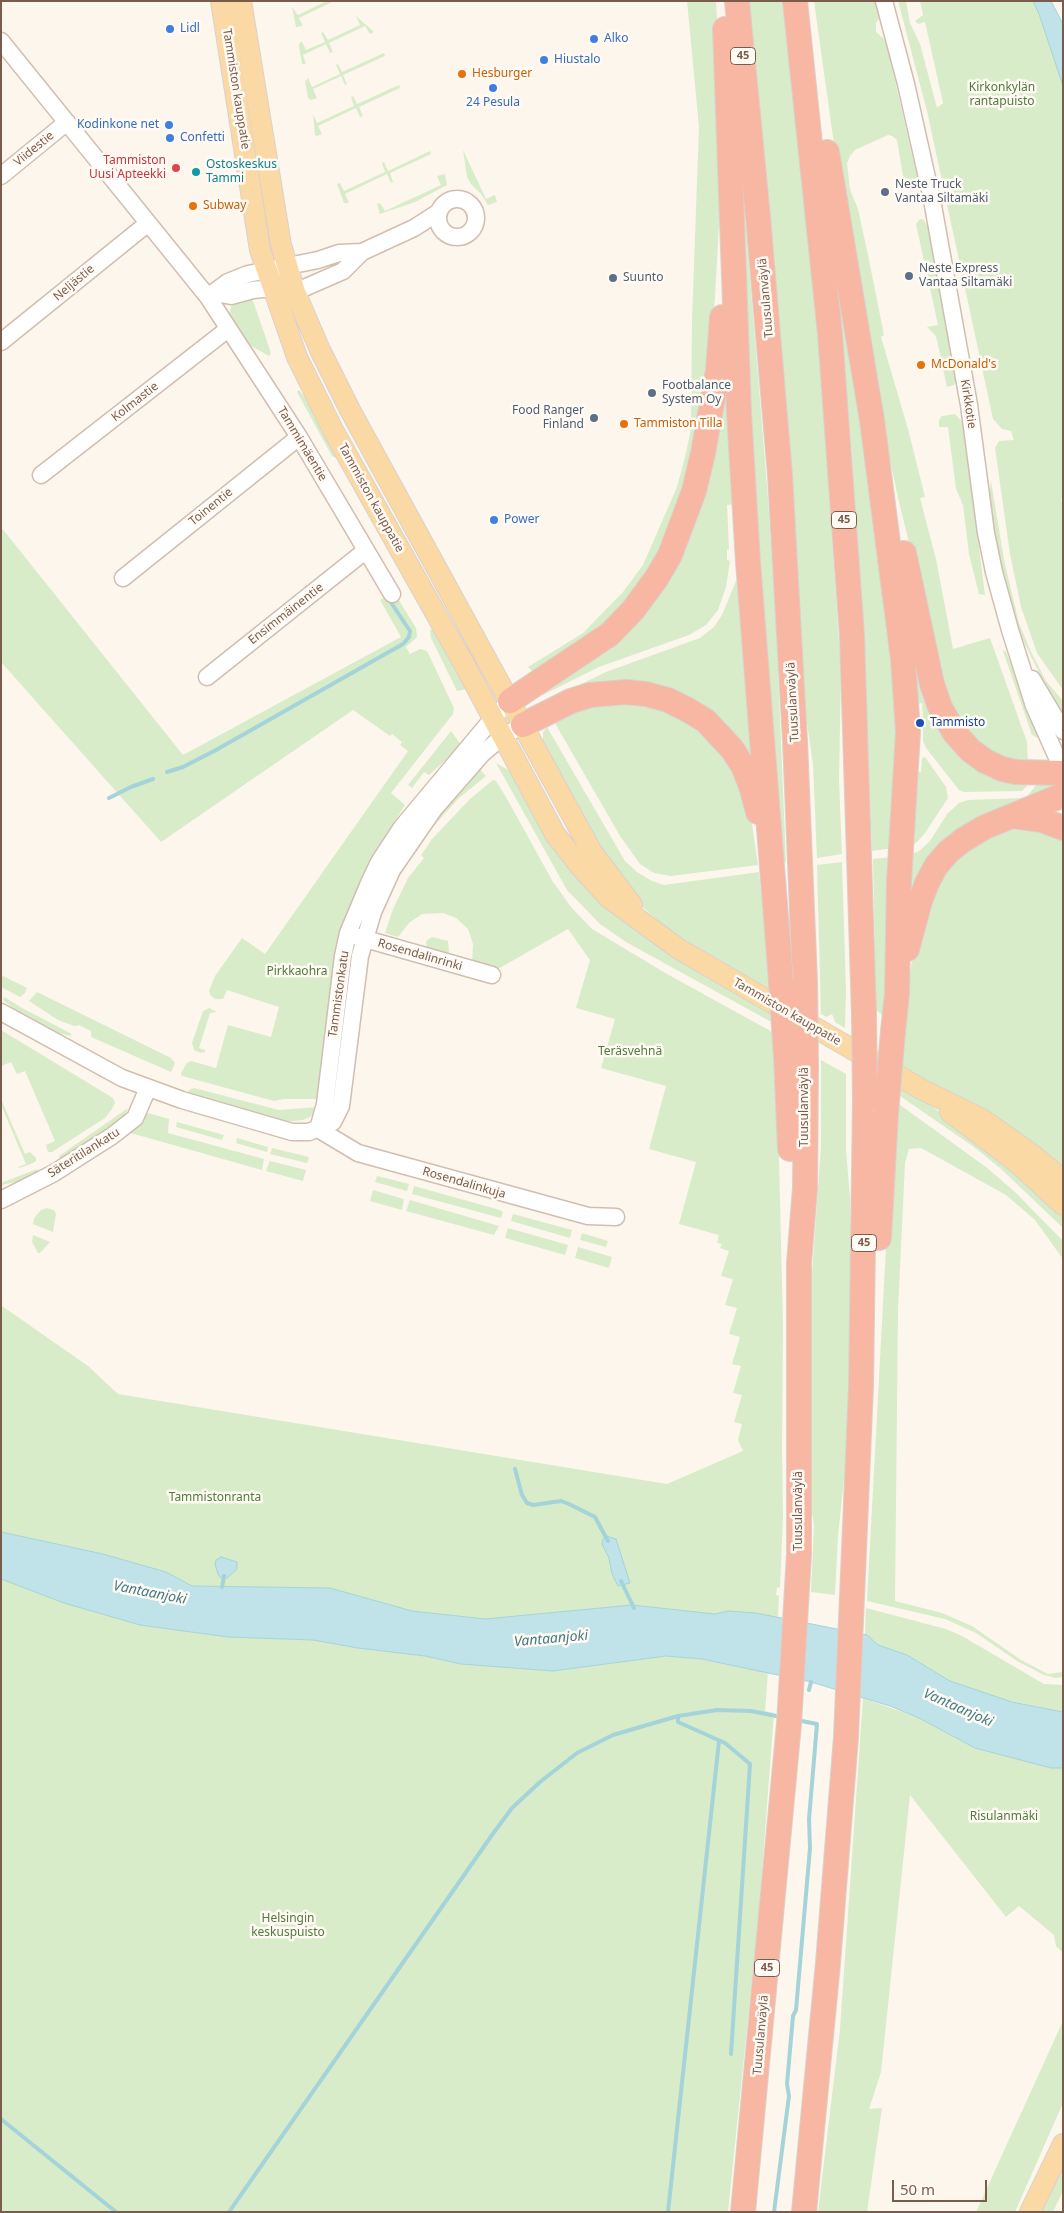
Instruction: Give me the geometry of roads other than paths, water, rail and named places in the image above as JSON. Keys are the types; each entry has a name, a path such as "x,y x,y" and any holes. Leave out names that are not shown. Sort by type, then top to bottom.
{"highway":[{"path":"723,1 728,78 731,226 748,562 780,968 796,1062"},
{"name":"Tuusulanväylä","path":"737,1 760,237 780,476 795,732 805,982 796,1062 804,1188 799,1263 799,1554 789,1724 744,2212"},
{"name":"45","path":"794,1 830,334 852,635 865,1100 862,1386 846,1737 828,1972 804,2212"},
{"path":"797,26 817,96 872,420 903,659 908,732 899,882 897,994 886,1113 874,1331 862,1386"},
{"path":"510,701 610,634 633,610 656,579 670,555 694,491 703,453 718,370 731,226"},
{"path":"872,420 888,477 932,684 940,707 954,732 970,750 985,761 1002,769 1016,772 1063,772"},
{"path":"523,725 571,701 608,692 646,694 668,700 688,710 718,733 743,766 751,786 771,859"},
{"path":"897,994 920,901 936,866 962,840 985,827 1063,795"},
{"path":"1012,816 1042,820 1063,828"}],"main road":[{"name":"Tammiston kauppatie","path":"221,1 260,250 297,358 314,394 555,834 579,865 609,898 704,965 921,1089 982,1119 1029,1152 1063,1180"},
{"name":"Tammiston kauppatie","path":"240,1 274,209 286,266 335,382 592,852 618,888 655,931"},
{"name":"Tammiston kauppatie","path":"921,1089 1015,1161 1063,1205"},
{"path":"1030,2212 1063,2144"}],"street":[{"name":"Kirkkotie","path":"884,1 906,84 932,200 969,405 986,534 994,572 1034,706 1063,772"},
{"name":"Tammimäentie","path":"1,41 147,224 212,295 228,329 299,437 392,594"},
{"name":"Viidestie","path":"1,176 67,122"},
{"path":"212,295 231,296 253,290 272,288 296,292 343,271 362,252 414,228 439,212 446,202 458,199 469,204 475,214 474,226 466,234 455,237 445,233 414,228"},
{"path":"439,212 439,223 445,233"},
{"name":"Neljästie","path":"1,342 147,224"},
{"path":"212,295 228,282 265,269 318,260 338,252 362,252"},
{"name":"Kolmastie","path":"41,475 228,329"},
{"name":"Toinentie","path":"123,578 299,437"},
{"name":"Ensimmäinentie","path":"207,677 366,551"},
{"name":"Kirkkotie","path":"1021,661 1063,731"},
{"name":"Tammistonkatu","path":"318,1129 325,1104 339,976 348,933 379,862 402,827 493,718 510,701"},
{"name":"Tammistonkatu","path":"318,1129 333,1122 341,1106 356,978 364,939 373,912 392,870 434,809 482,754 502,737 523,725"},
{"name":"Rosendalinrinki","path":"348,933 492,975"},
{"path":"1,1012 122,1078 148,1088 218,1111 292,1132 309,1132 318,1129"},
{"name":"Säteritilankatu","path":"1,1200 54,1172 112,1136 135,1118 148,1088"},
{"name":"Rosendalinkuja","path":"318,1129 358,1153 588,1216 616,1217"}],"water":[{"path":"1033,1 1051,1 1063,24 1063,86 1039,14"},
{"name":"Vantaanjoki","path":"1,1532 103,1554 166,1572 192,1586 330,1588 412,1611 485,1619 632,1605 715,1614 728,1611 756,1613 867,1635 878,1645 907,1655 950,1681 1012,1702 1063,1712 1063,1768 1051,1768 975,1748 919,1718 890,1706 811,1682 702,1659 666,1656 553,1671 461,1664 425,1656 358,1648 313,1640 228,1637 140,1625 64,1603 1,1579"},
{"path":"606,1536 616,1539 630,1583 618,1586 612,1574 609,1558 602,1544"},
{"path":"221,1557 237,1562 237,1569 227,1578 221,1578 215,1564 216,1560"}],"waterway":[{"path":"167,772 183,767 216,750 403,644 409,637 410,631 388,598"},
{"path":"109,798 153,779"},
{"path":"515,1469 522,1495 527,1503 533,1505 561,1501 569,1504 595,1517 608,1541"},
{"path":"222,1587 224,1576"},
{"path":"621,1581 634,1608"},
{"path":"809,1690 811,1682"},
{"path":"229,2212 492,1835 512,1808 540,1782 577,1753 613,1735 678,1716 717,1710 751,1711 781,1717"},
{"path":"678,1716 678,1722 725,1743 750,1764 731,2054"},
{"path":"774,2212 789,2096 787,2084 793,2016 796,2010 810,1848 809,1819 817,1724 797,1720"},
{"path":"668,2212 719,1741"},
{"path":"1,2119 116,2212"}],"place":[{"name":"Lidl","path":"170,29"},
{"name":"Alko","path":"594,39"},
{"name":"Hiustalo","path":"544,60"},
{"name":"Hesburger","path":"462,74"},
{"name":"24 Pesula","path":"493,88"},
{"name":"Kodinkone net","path":"169,125"},
{"name":"Confetti","path":"170,138"},
{"name":"Tammiston Uusi Apteekki","path":"176,168"},
{"name":"Ostoskeskus Tammi","path":"196,172"},
{"name":"Neste Truck Vantaa Siltamäki","path":"885,192"},
{"name":"Subway","path":"193,206"},
{"name":"Neste Express Vantaa Siltamäki","path":"909,276"},
{"name":"Suunto","path":"613,278"},
{"name":"McDonald's","path":"921,365"},
{"name":"Footbalance System Oy","path":"652,393"},
{"name":"Food Ranger Finland","path":"594,418"},
{"name":"Tammiston Tilla","path":"624,424"},
{"name":"Power","path":"494,520"},
{"name":"Tammisto","path":"920,723"}],"park label":[{"name":"Kirkonkylän rantapuisto","path":"1002,95"},
{"name":"Pirkkaohra","path":"297,972"},
{"name":"Teräsvehnä","path":"630,1052"},
{"name":"Tammistonranta","path":"215,1498"},
{"name":"Risulanmäki","path":"1004,1817"},
{"name":"Helsingin keskuspuisto","path":"288,1926"}]}
